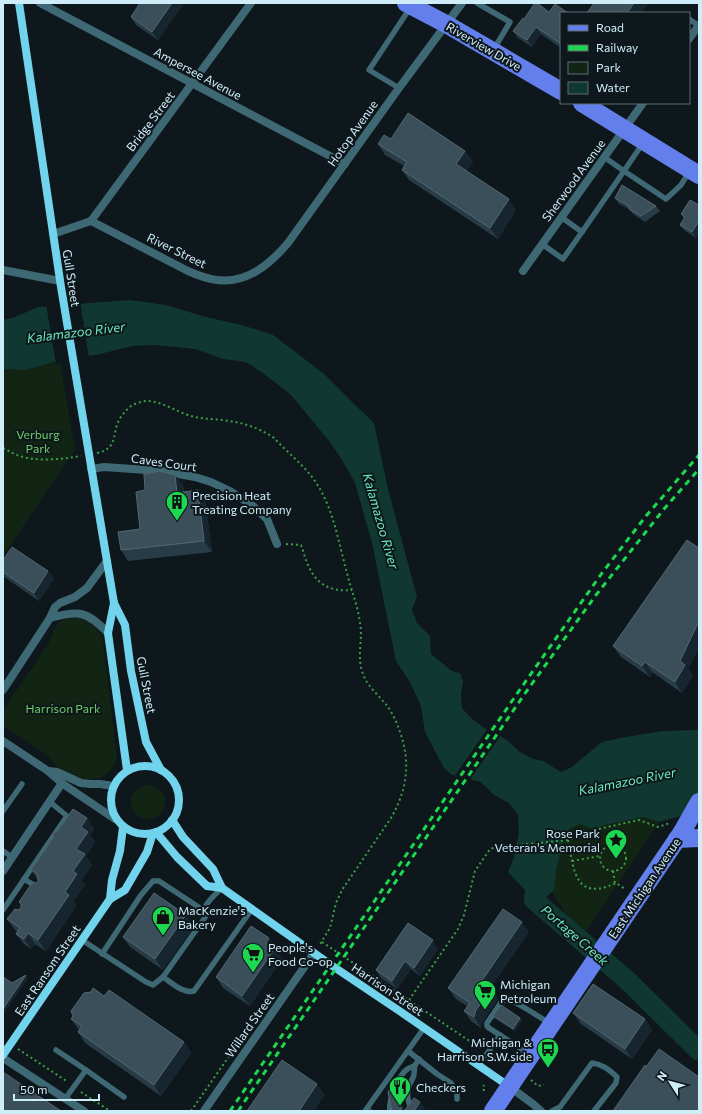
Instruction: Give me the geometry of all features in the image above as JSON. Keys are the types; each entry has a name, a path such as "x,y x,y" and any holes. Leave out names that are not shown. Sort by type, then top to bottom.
{"main road":[{"name":"Riverview Drive","path":"409,5 446,24 560,90"},
{"path":"584,104 695,172"},
{"name":"East Michigan Avenue","path":"494,1109 638,898 677,831 699,802"},
{"path":"677,831 699,838"}],"street":[{"name":"Gull Street","path":"19,3 60,284 114,603 125,625 131,671 146,742 161,770"},
{"name":"Ampersee Avenue","path":"40,3 345,164"},
{"name":"Bridge Street","path":"91,221 251,3"},
{"name":"Hotop Avenue","path":"257,272 278,255 288,243 462,3"},
{"path":"690,38 699,26"},
{"name":"Sherwood Avenue","path":"523,271 642,104"},
{"path":"53,234 91,221"},
{"name":"River Street","path":"91,221 188,271 204,277 228,281 257,272"},
{"path":"3,270 60,284"},
{"name":"Caves Court","path":"91,469 104,467 162,471 195,476 211,482 230,491 253,506 267,519 277,544"},
{"path":"3,690 50,618 55,607 60,602 75,597 87,588 107,561"},
{"name":"Gull Street","path":"114,603 108,633 128,770"},
{"path":"50,618 68,613 79,613 98,622 108,633"},
{"path":"3,741 48,771 62,783 116,819 123,827 132,832 154,833 164,828 172,820 178,810 179,798 176,787 170,777 161,770 150,766 138,766 128,770 119,777 110,798 111,808 116,819"},
{"path":"48,771 58,772 81,783 114,786"},
{"path":"3,871 62,783"},
{"name":"Harrison Street","path":"172,820 183,837 213,869 222,888"},
{"name":"East Ransom Street","path":"110,899 112,880 120,851 123,827"},
{"name":"Harrison Street","path":"154,833 207,886 222,888 314,953 479,1065 541,1111"},
{"name":"East Ransom Street","path":"3,1057 11,1043 110,899 125,890 147,852 154,833"},
{"name":"Willard Street","path":"204,1111 314,953"},
{"path":"3,1057 84,1111"}],"lane":[{"path":"477,3 484,5 510,22 492,51"},
{"path":"399,88 369,70 409,5"},
{"path":"690,20 699,26"},
{"path":"542,244 563,259 644,141"},
{"path":"604,157 666,199 695,172"},
{"path":"561,217 582,232"},
{"path":"3,811 22,784"},
{"path":"50,802 67,816 72,824"},
{"path":"3,910 67,816"},
{"path":"52,838 61,839"},
{"path":"3,851 12,857"},
{"path":"24,878 42,890"},
{"path":"82,940 102,954 146,982 153,985 163,977 206,916 203,910 159,881 153,881 141,895 102,954"},
{"path":"203,910 209,900 222,888"},
{"path":"7,904 13,908"},
{"path":"163,977 183,991 194,991 252,909"},
{"path":"531,1055 487,1026 487,1023 502,1001 508,998 552,1025"},
{"path":"365,1111 424,1028"},
{"path":"479,1065 500,1035"},
{"path":"56,1050 124,1097"},
{"path":"408,1051 451,1083 457,1092 457,1099"},
{"path":"390,1111 389,1106 391,1097 397,1085 405,1071 414,1066 419,1059"},
{"path":"552,1111 560,1107 592,1062 610,1070 617,1077 616,1083 594,1111"},
{"path":"414,1066 414,1075 408,1088 408,1099 410,1106 414,1111"},
{"path":"65,1099 86,1070"}],"path":[{"path":"3,448 19,456 27,458 71,458 102,452 109,448 113,442 119,420 130,407 140,402 154,402 193,417 224,420 248,425 266,433 274,438 312,477 330,512 352,590 360,622 359,651 361,669 364,678 389,708 394,717 404,743 406,755 406,769 402,794 397,807 342,890 336,904 330,928 314,953"},
{"path":"277,544 301,546 310,569 316,578 324,585 341,591 352,590"},
{"path":"409,1000 458,929 464,915 475,871 490,849 568,840 594,830 639,820 658,827 677,831"},
{"path":"568,840 574,871 578,880 582,884 588,888 597,889 616,883 638,898"},
{"path":"614,844 622,848 626,856 626,860 622,867 613,871 603,866 600,856 603,850 614,844"},
{"path":"572,861 600,856"},
{"path":"613,871 615,884"},
{"path":"322,942 500,1061"},
{"path":"11,1043 110,1111"},
{"path":"498,1065 505,1057"},
{"path":"484,1085 484,1092"},
{"path":"538,1086 544,1085"}],"green space":[{"name":"Verburg Park","path":"60,361 75,450 3,556 3,369 26,370"},
{"name":"Harrison Park","path":"72,618 88,621 95,627 103,640 117,756 109,772 104,776 93,779 80,778 60,769 54,764 50,757 7,728 3,729 3,707 6,706 48,644 56,626 65,619"},
{"path":"145,785 151,785 155,786 162,792 165,802 164,809 158,816 151,819 145,819 141,818 134,812 131,805 131,799 132,795 138,788"},
{"path":"644,817 659,822 585,933 577,931 552,892 554,890 556,872 564,836 571,828 580,824 593,829 604,825"}],"water":[{"name":"Kalamazoo River","path":"129,300 166,305 206,317 242,325 273,335 323,373 374,423 388,489 417,597 412,610 417,623 430,636 431,654 452,671 460,673 463,681 461,696 462,708 471,718 483,727 507,740 520,752 533,759 543,761 561,772 572,767 602,742 663,731 699,729 699,811 659,822 644,817 604,825 593,829 580,824 571,828 564,836 556,872 554,890 544,899 534,900 508,872 514,857 519,833 518,815 509,803 494,795 481,782 452,775 444,768 425,732 421,706 410,682 396,661 372,543 355,483 341,458 329,441 291,395 246,362 223,359 195,349 155,345 133,346 100,354 54,362 26,370 3,369 3,320 15,317 38,307"}],"pier":[{"path":"80,301 89,358 56,364 46,304"},
{"path":"488,728 501,735 469,781 454,777"}],"building":[{"path":"140,3 172,3 152,32 131,17"},
{"path":"535,3 549,12 555,4 567,12 560,12 560,43 536,27 527,40 513,31 523,18 524,19"},
{"path":"594,3 634,3 628,12 588,12"},
{"path":"408,113 465,151 456,164 509,199 490,228 402,170 407,162 378,144 384,135 391,139"},
{"path":"622,185 656,206 641,216 629,209 629,206 615,198"},
{"path":"690,200 699,205 699,221 692,232 680,225 685,217 681,214"},
{"name":"Precision Heat Treating Company","path":"159,471 175,475 177,493 198,490 204,541 121,550 118,532 140,529 136,492 145,490 144,474"},
{"path":"687,540 699,548 699,621 680,661 685,665 675,682 645,662 642,666 613,646"},
{"path":"12,547 48,571 34,593 3,572 3,560"},
{"path":"73,809 87,818 81,827 88,832 76,849 85,854 73,871 77,874 65,892 69,895 38,940 28,933 24,939 16,934 20,928 7,919 15,909 18,910 21,908 21,904 19,902 32,883 36,883 38,881 38,874 31,870 54,836 52,834 57,831"},
{"name":"MacKenzie's Bakery","path":"154,893 186,915 155,959 123,937"},
{"path":"503,909 522,922 481,982 491,989 476,1010 474,1017 464,1011 470,1003 448,988"},
{"path":"408,923 433,940 414,968 405,961 392,981 376,970"},
{"path":"251,926 269,938 266,943 275,948 242,996 216,977"},
{"path":"26,975 3,1009 3,977 12,983"},
{"path":"593,984 645,1019 625,1049 573,1013"},
{"path":"93,988 104,996 109,990 184,1042 154,1085 78,1032 82,1026 71,1019 73,1016 71,1011 84,993 91,992"},
{"path":"501,1005 520,1018 513,1029 493,1016"},
{"path":"659,1049 699,1077 699,1111 613,1111 645,1065 646,1067"},
{"path":"282,1060 317,1084 299,1111 247,1111"},
{"path":"3,1072 61,1111 3,1111"},
{"path":"392,1081 402,1111 392,1111 388,1093"},
{"path":"414,1098 420,1102 414,1111 404,1111"},
{"path":"369,1108 373,1111 366,1111"}],"waterway":[{"name":"Portage Creek","path":"537,872 534,900 627,980 699,1051"}],"railway":[{"path":"230,1111 521,688 602,573 646,516 699,455"},
{"path":"238,1111 526,692 596,595 664,509 699,469"}],"place":[{"name":"Precision Heat Treating Company","path":"177,522"},
{"name":"Rose Park Veteran's Memorial","path":"616,860"},
{"name":"MacKenzie's Bakery","path":"163,936"},
{"name":"People's Food Co-op","path":"253,974"},
{"name":"Michigan Petroleum","path":"485,1010"},
{"name":"Michigan & Harrison S.W.side","path":"548,1068"},
{"name":"Checkers","path":"400,1106"}]}
